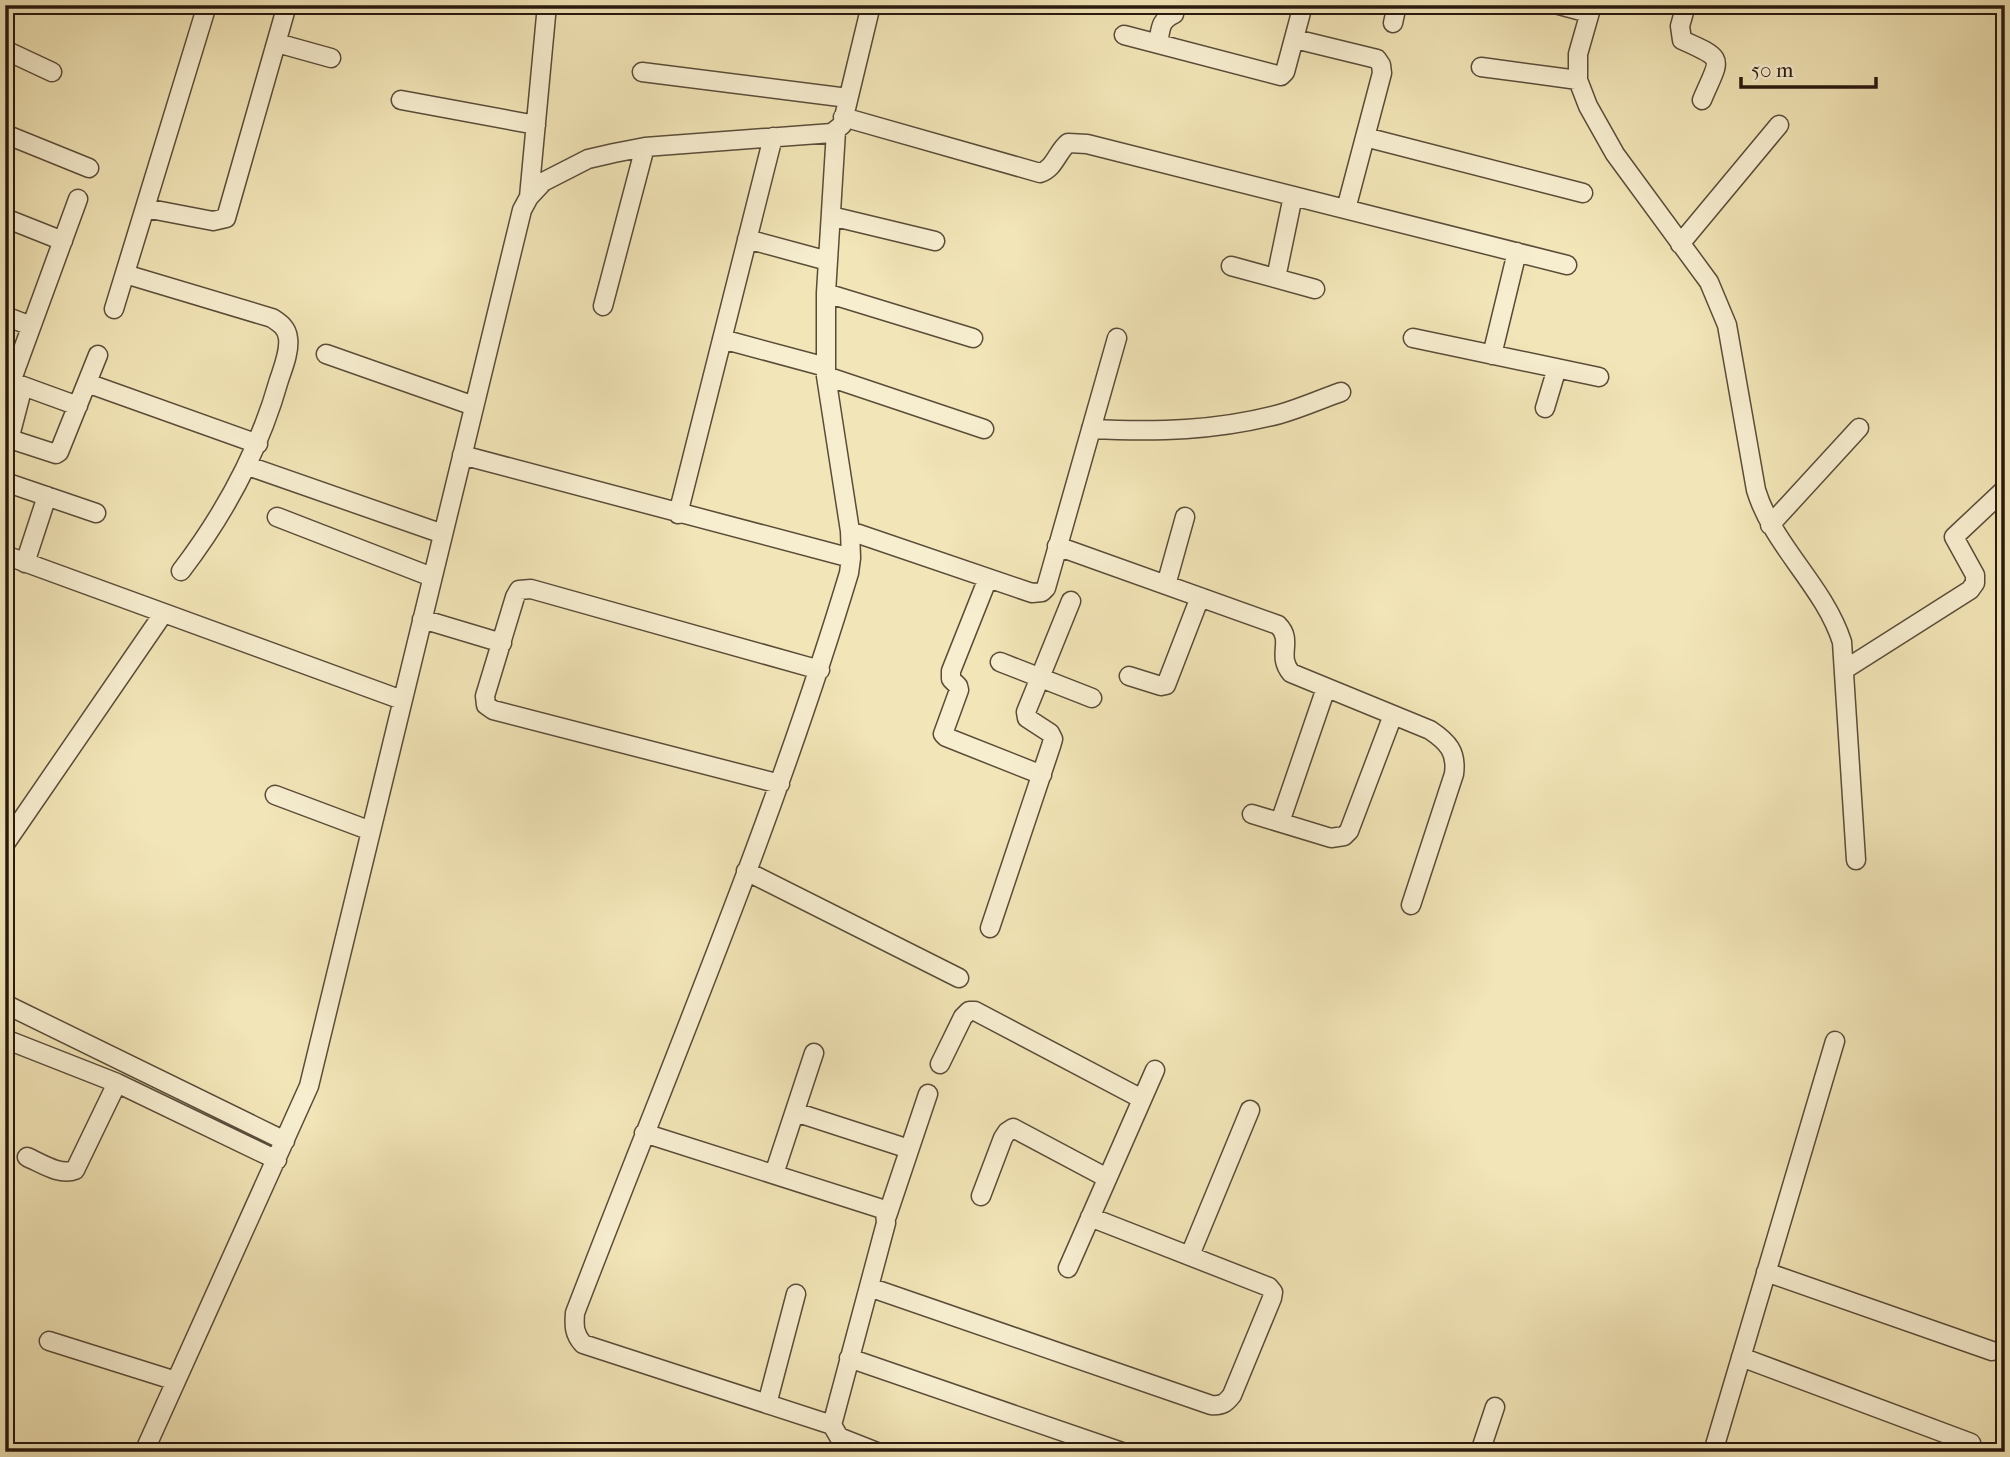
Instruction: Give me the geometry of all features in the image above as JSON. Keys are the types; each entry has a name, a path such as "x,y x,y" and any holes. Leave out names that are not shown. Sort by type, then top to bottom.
{"street":[{"path":"114,309 207,5"},
{"path":"145,208 213,221 226,218 287,5"},
{"path":"529,197 547,5"},
{"path":"871,5 840,124 826,293 826,372 850,531 849,573 820,670 780,784 575,1313 574,1326 577,1337 583,1344 767,1404 833,1429 845,1440 877,1452"},
{"path":"1158,44 1163,21 1165,17 1174,14 1175,5"},
{"path":"1124,35 1281,76 1286,72 1303,5"},
{"path":"1559,5 1591,9 1578,54 1578,80 1588,106 1615,154 1709,282 1727,325 1756,490 1770,525 1796,560 1837,628 1842,642 1856,860"},
{"path":"1686,5 1680,26 1682,40 1712,53 1716,58 1717,65 1702,100"},
{"path":"1295,39 1377,60 1381,65 1382,73 1346,209"},
{"path":"277,43 331,58"},
{"path":"5,50 52,72"},
{"path":"1481,67 1578,80"},
{"path":"642,72 848,98"},
{"path":"401,100 536,125"},
{"path":"144,1452 309,1086 522,211 529,197 543,182 588,159 645,147 773,137 840,124 1040,173 1047,171 1063,147 1068,143 1076,143 1567,265"},
{"path":"1680,244 1779,125"},
{"path":"5,134 89,168"},
{"path":"678,513 773,137"},
{"path":"1365,137 1583,193"},
{"path":"603,306 645,147"},
{"path":"1276,278 1293,196"},
{"path":"78,199 13,383 9,434 13,440 59,453 98,355"},
{"path":"831,216 935,241"},
{"path":"5,218 62,241"},
{"path":"747,240 828,261"},
{"path":"1492,355 1517,252"},
{"path":"1231,266 1315,289"},
{"path":"125,274 272,318 281,324 289,340 258,444 248,466 222,515 181,571"},
{"path":"826,293 973,338"},
{"path":"5,316 31,326"},
{"path":"850,531 1038,594 1046,588 1117,338"},
{"path":"1413,338 1599,377"},
{"path":"722,339 826,372 984,429"},
{"path":"326,354 474,406"},
{"path":"1545,408 1557,368"},
{"path":"13,383 78,406"},
{"path":"87,383 258,444"},
{"path":"1091,429 1155,432 1219,427 1281,413 1341,392"},
{"path":"1770,525 1859,428"},
{"path":"462,455 851,558"},
{"path":"248,466 443,534"},
{"path":"5,482 96,513"},
{"path":"1844,670 1970,590 1975,583 1975,575 1954,537 2005,489"},
{"path":"25,563 47,496"},
{"path":"277,517 432,577"},
{"path":"1166,585 1185,517"},
{"path":"1057,546 1278,625 1284,631 1286,641 1283,659 1291,673 1430,730 1445,740 1453,751 1455,763 1411,905"},
{"path":"5,555 402,700"},
{"path":"988,578 951,671 951,679 959,690 943,734 1042,775"},
{"path":"780,784 493,710 486,705 485,696 515,597 519,590 525,588 820,670"},
{"path":"1129,676 1161,686 1166,685 1200,597"},
{"path":"990,928 1053,738 1050,733 1027,718 1026,712 1071,601"},
{"path":"5,844 163,614"},
{"path":"422,619 502,643"},
{"path":"1000,662 1092,698"},
{"path":"1280,822 1326,688"},
{"path":"1252,814 1331,838 1344,836 1349,831 1393,715"},
{"path":"275,795 370,831"},
{"path":"746,871 959,978"},
{"path":"5,1004 285,1141"},
{"path":"940,1064 963,1017 970,1011 975,1011 1142,1100"},
{"path":"5,1039 117,1083 277,1160"},
{"path":"1713,1452 1835,1041"},
{"path":"774,1174 814,1053"},
{"path":"1068,1268 1155,1070"},
{"path":"27,1157 60,1171 75,1171 117,1083"},
{"path":"828,1452 849,1357 887,1216 928,1094"},
{"path":"1190,1255 1250,1110"},
{"path":"794,1112 909,1149"},
{"path":"981,1196 1003,1138 1013,1128 1107,1178"},
{"path":"644,1133 880,1208 887,1216"},
{"path":"869,1287 1212,1405 1220,1406 1226,1403 1233,1395 1273,1292 1262,1282 1090,1217"},
{"path":"1766,1272 1992,1350"},
{"path":"767,1404 796,1294"},
{"path":"49,1341 176,1381"},
{"path":"849,1357 1122,1452"},
{"path":"1741,1357 1971,1443"},
{"path":"1480,1452 1495,1407"}]}
